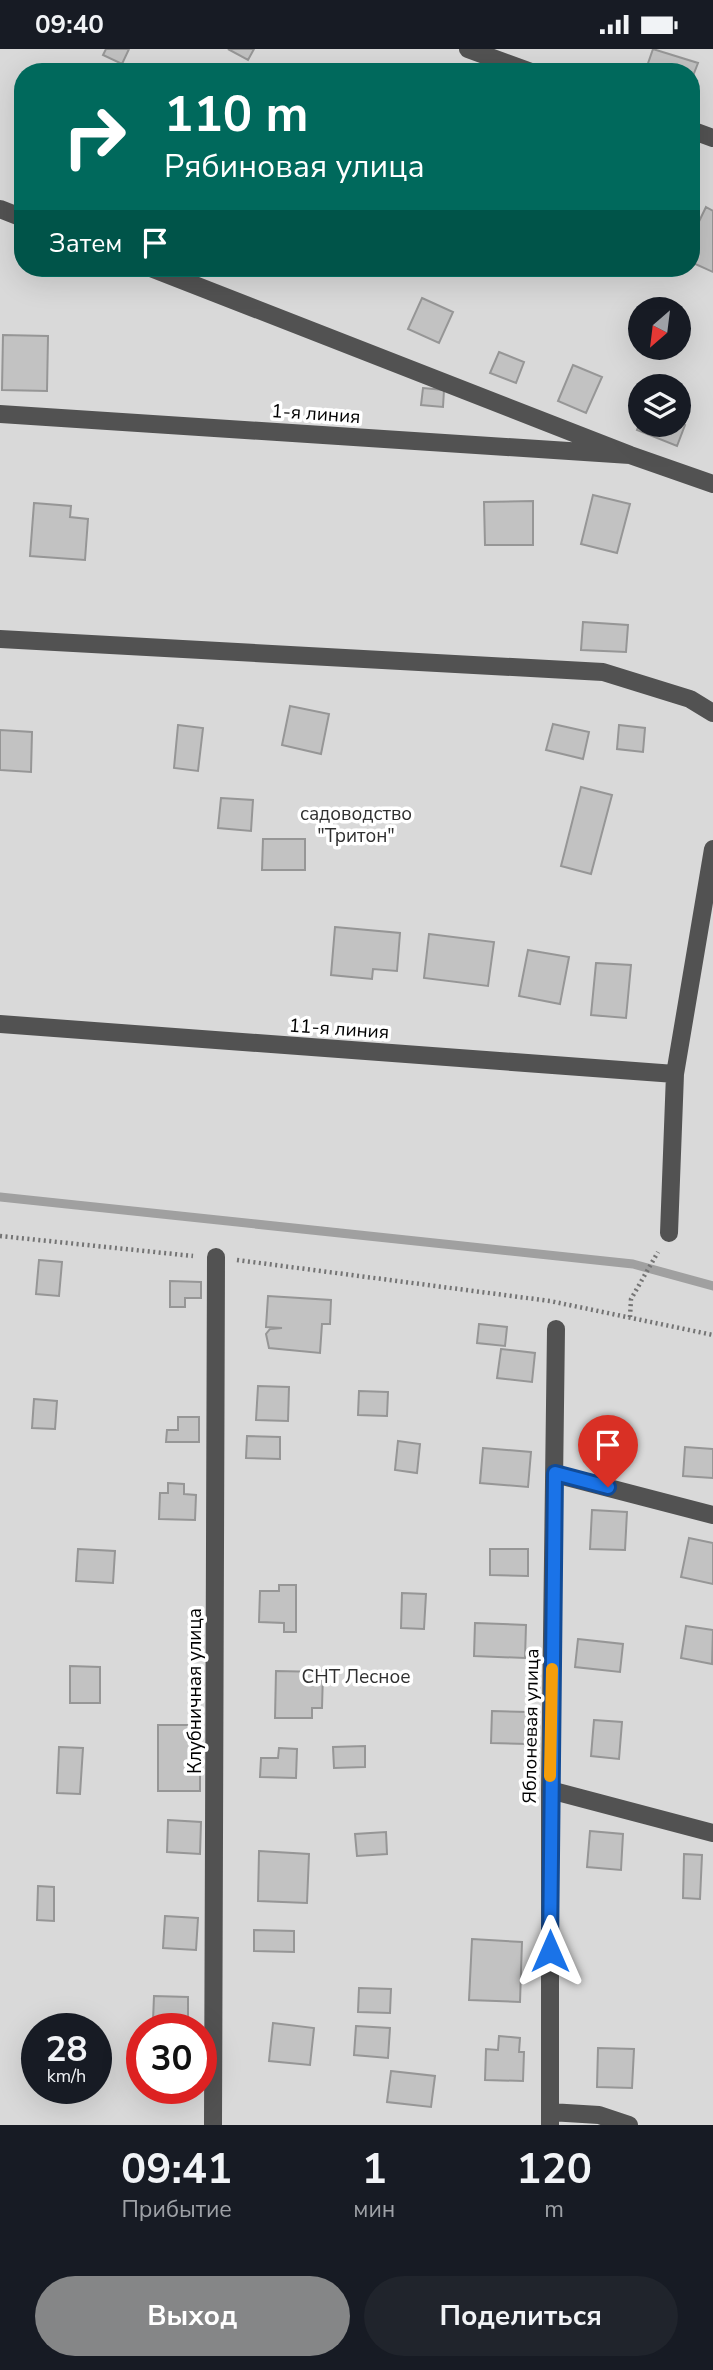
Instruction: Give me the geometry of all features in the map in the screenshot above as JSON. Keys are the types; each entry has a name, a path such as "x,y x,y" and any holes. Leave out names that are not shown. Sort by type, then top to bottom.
{"street":[{"path":"468,49 506,63"},
{"path":"174,277 630,455 713,484"},
{"name":"1-я линия","path":"0,414 630,455"},
{"path":"0,639 603,672 690,699 713,713"},
{"path":"669,1233 675,1074 713,849"},
{"name":"11-я линия","path":"0,1024 675,1074"},
{"name":"Клубничная улица","path":"213,2125 216,1257"},
{"name":"Яблоневая улица","path":"550,2119 550,1790 556,1329"},
{"path":"555,1473 713,1515"},
{"path":"550,1790 713,1833"},
{"path":"550,2119 599,2115 629,2125"}],"path":[{"path":"630,1317 631,1299 669,1233"},
{"path":"0,1236 216,1257 550,1301 713,1335"}],"green space":[{"path":"0,49 713,49 713,2125 0,2125"}],"building":[{"path":"106,49 129,49 122,63 103,55"},
{"path":"228,49 254,49 248,60"},
{"path":"653,49 698,63 648,63"},
{"path":"706,207 713,211 713,272 700,266 700,219"},
{"path":"422,298 453,312 439,343 408,329"},
{"path":"3,335 48,336 47,391 2,390"},
{"path":"499,352 524,362 516,383 490,373"},
{"path":"573,365 602,377 586,413 558,401"},
{"path":"423,388 444,390 443,407 421,405"},
{"path":"654,437 680,437 677,446"},
{"path":"593,495 630,504 617,553 581,544"},
{"path":"533,501 533,545 485,545 484,502"},
{"path":"34,503 71,506 70,517 88,519 85,560 30,556"},
{"path":"583,622 628,625 626,652 581,650"},
{"path":"290,706 329,714 321,754 282,745"},
{"path":"553,724 589,732 583,759 546,750"},
{"path":"178,725 203,728 198,771 174,768"},
{"path":"619,725 645,728 643,752 617,749"},
{"path":"0,730 32,732 31,772 0,770"},
{"path":"581,787 612,795 591,874 561,866"},
{"path":"221,798 253,800 251,831 218,828"},
{"path":"263,839 305,839 305,870 262,870"},
{"path":"335,927 400,933 397,971 373,969 372,979 331,975"},
{"path":"429,934 494,942 488,986 424,978"},
{"path":"528,950 569,957 560,1004 519,996"},
{"path":"596,963 631,965 626,1018 591,1015"},
{"path":"39,1260 62,1262 59,1296 36,1294"},
{"path":"170,1281 201,1282 201,1298 185,1298 185,1307 170,1307"},
{"path":"268,1296 331,1300 330,1324 322,1324 320,1353 269,1348 266,1334 270,1329 282,1328 266,1327"},
{"path":"479,1324 507,1327 505,1346 477,1343"},
{"path":"501,1349 535,1353 532,1382 497,1378"},
{"path":"258,1386 289,1387 288,1421 256,1420"},
{"path":"359,1391 388,1392 387,1416 358,1415"},
{"path":"34,1399 57,1401 55,1429 32,1428"},
{"path":"178,1417 199,1417 199,1442 166,1442 167,1430 178,1430"},
{"path":"593,1425 621,1426 620,1461 591,1460"},
{"path":"247,1436 280,1437 280,1459 246,1458"},
{"path":"398,1441 420,1444 417,1473 395,1470"},
{"path":"685,1447 713,1449 713,1478 683,1476"},
{"path":"483,1448 531,1452 528,1487 480,1483"},
{"path":"168,1483 184,1484 184,1494 196,1495 195,1520 159,1519 160,1493 168,1493"},
{"path":"592,1510 627,1512 625,1550 590,1549"},
{"path":"689,1538 713,1543 713,1584 681,1577"},
{"path":"78,1549 115,1551 113,1583 76,1581"},
{"path":"490,1549 528,1549 528,1576 490,1575"},
{"path":"279,1585 296,1585 296,1632 284,1632 284,1623 259,1622 260,1591 279,1591"},
{"path":"402,1593 426,1594 424,1629 401,1628"},
{"path":"475,1623 526,1625 525,1658 474,1656"},
{"path":"686,1626 713,1630 712,1664 681,1658"},
{"path":"578,1639 623,1644 620,1672 575,1667"},
{"path":"70,1666 100,1667 100,1703 70,1703"},
{"path":"276,1671 323,1672 322,1708 312,1708 312,1718 275,1718"},
{"path":"492,1711 528,1712 527,1744 491,1743"},
{"path":"594,1720 622,1722 619,1759 591,1756"},
{"path":"158,1725 200,1725 200,1791 158,1791"},
{"path":"365,1746 365,1767 334,1768 333,1747"},
{"path":"59,1747 83,1748 80,1794 57,1793"},
{"path":"279,1748 297,1749 296,1778 260,1777 261,1758 278,1758"},
{"path":"168,1820 201,1822 200,1854 167,1852"},
{"path":"590,1831 623,1834 621,1870 587,1867"},
{"path":"386,1832 387,1854 357,1856 355,1834"},
{"path":"259,1851 309,1854 307,1903 258,1901"},
{"path":"684,1854 702,1855 700,1899 683,1898"},
{"path":"38,1886 54,1887 54,1921 37,1920"},
{"path":"165,1916 198,1918 196,1950 163,1948"},
{"path":"254,1930 294,1931 294,1952 254,1951"},
{"path":"472,1939 522,1942 520,2002 469,2000"},
{"path":"359,1988 391,1989 390,2013 358,2012"},
{"path":"154,1996 188,1997 188,2013 153,2013"},
{"path":"273,2023 314,2028 310,2065 269,2061"},
{"path":"356,2026 390,2028 388,2058 354,2055"},
{"path":"499,2036 520,2038 519,2052 524,2052 523,2081 485,2080 486,2049 498,2050"},
{"path":"598,2048 634,2049 632,2088 597,2087"},
{"path":"391,2071 435,2076 431,2107 387,2102"}],"waterway":[{"path":"0,1197 633,1264 713,1286"}],"slow traffic":[{"path":"550,1776 552,1669"}],"route":[{"path":"550,1951 555,1473 608,1487"}],"park label":[{"name":"садоводство \"Тритон\"","path":"356,824"},
{"name":"СНТ Лесное","path":"356,1676"}]}
